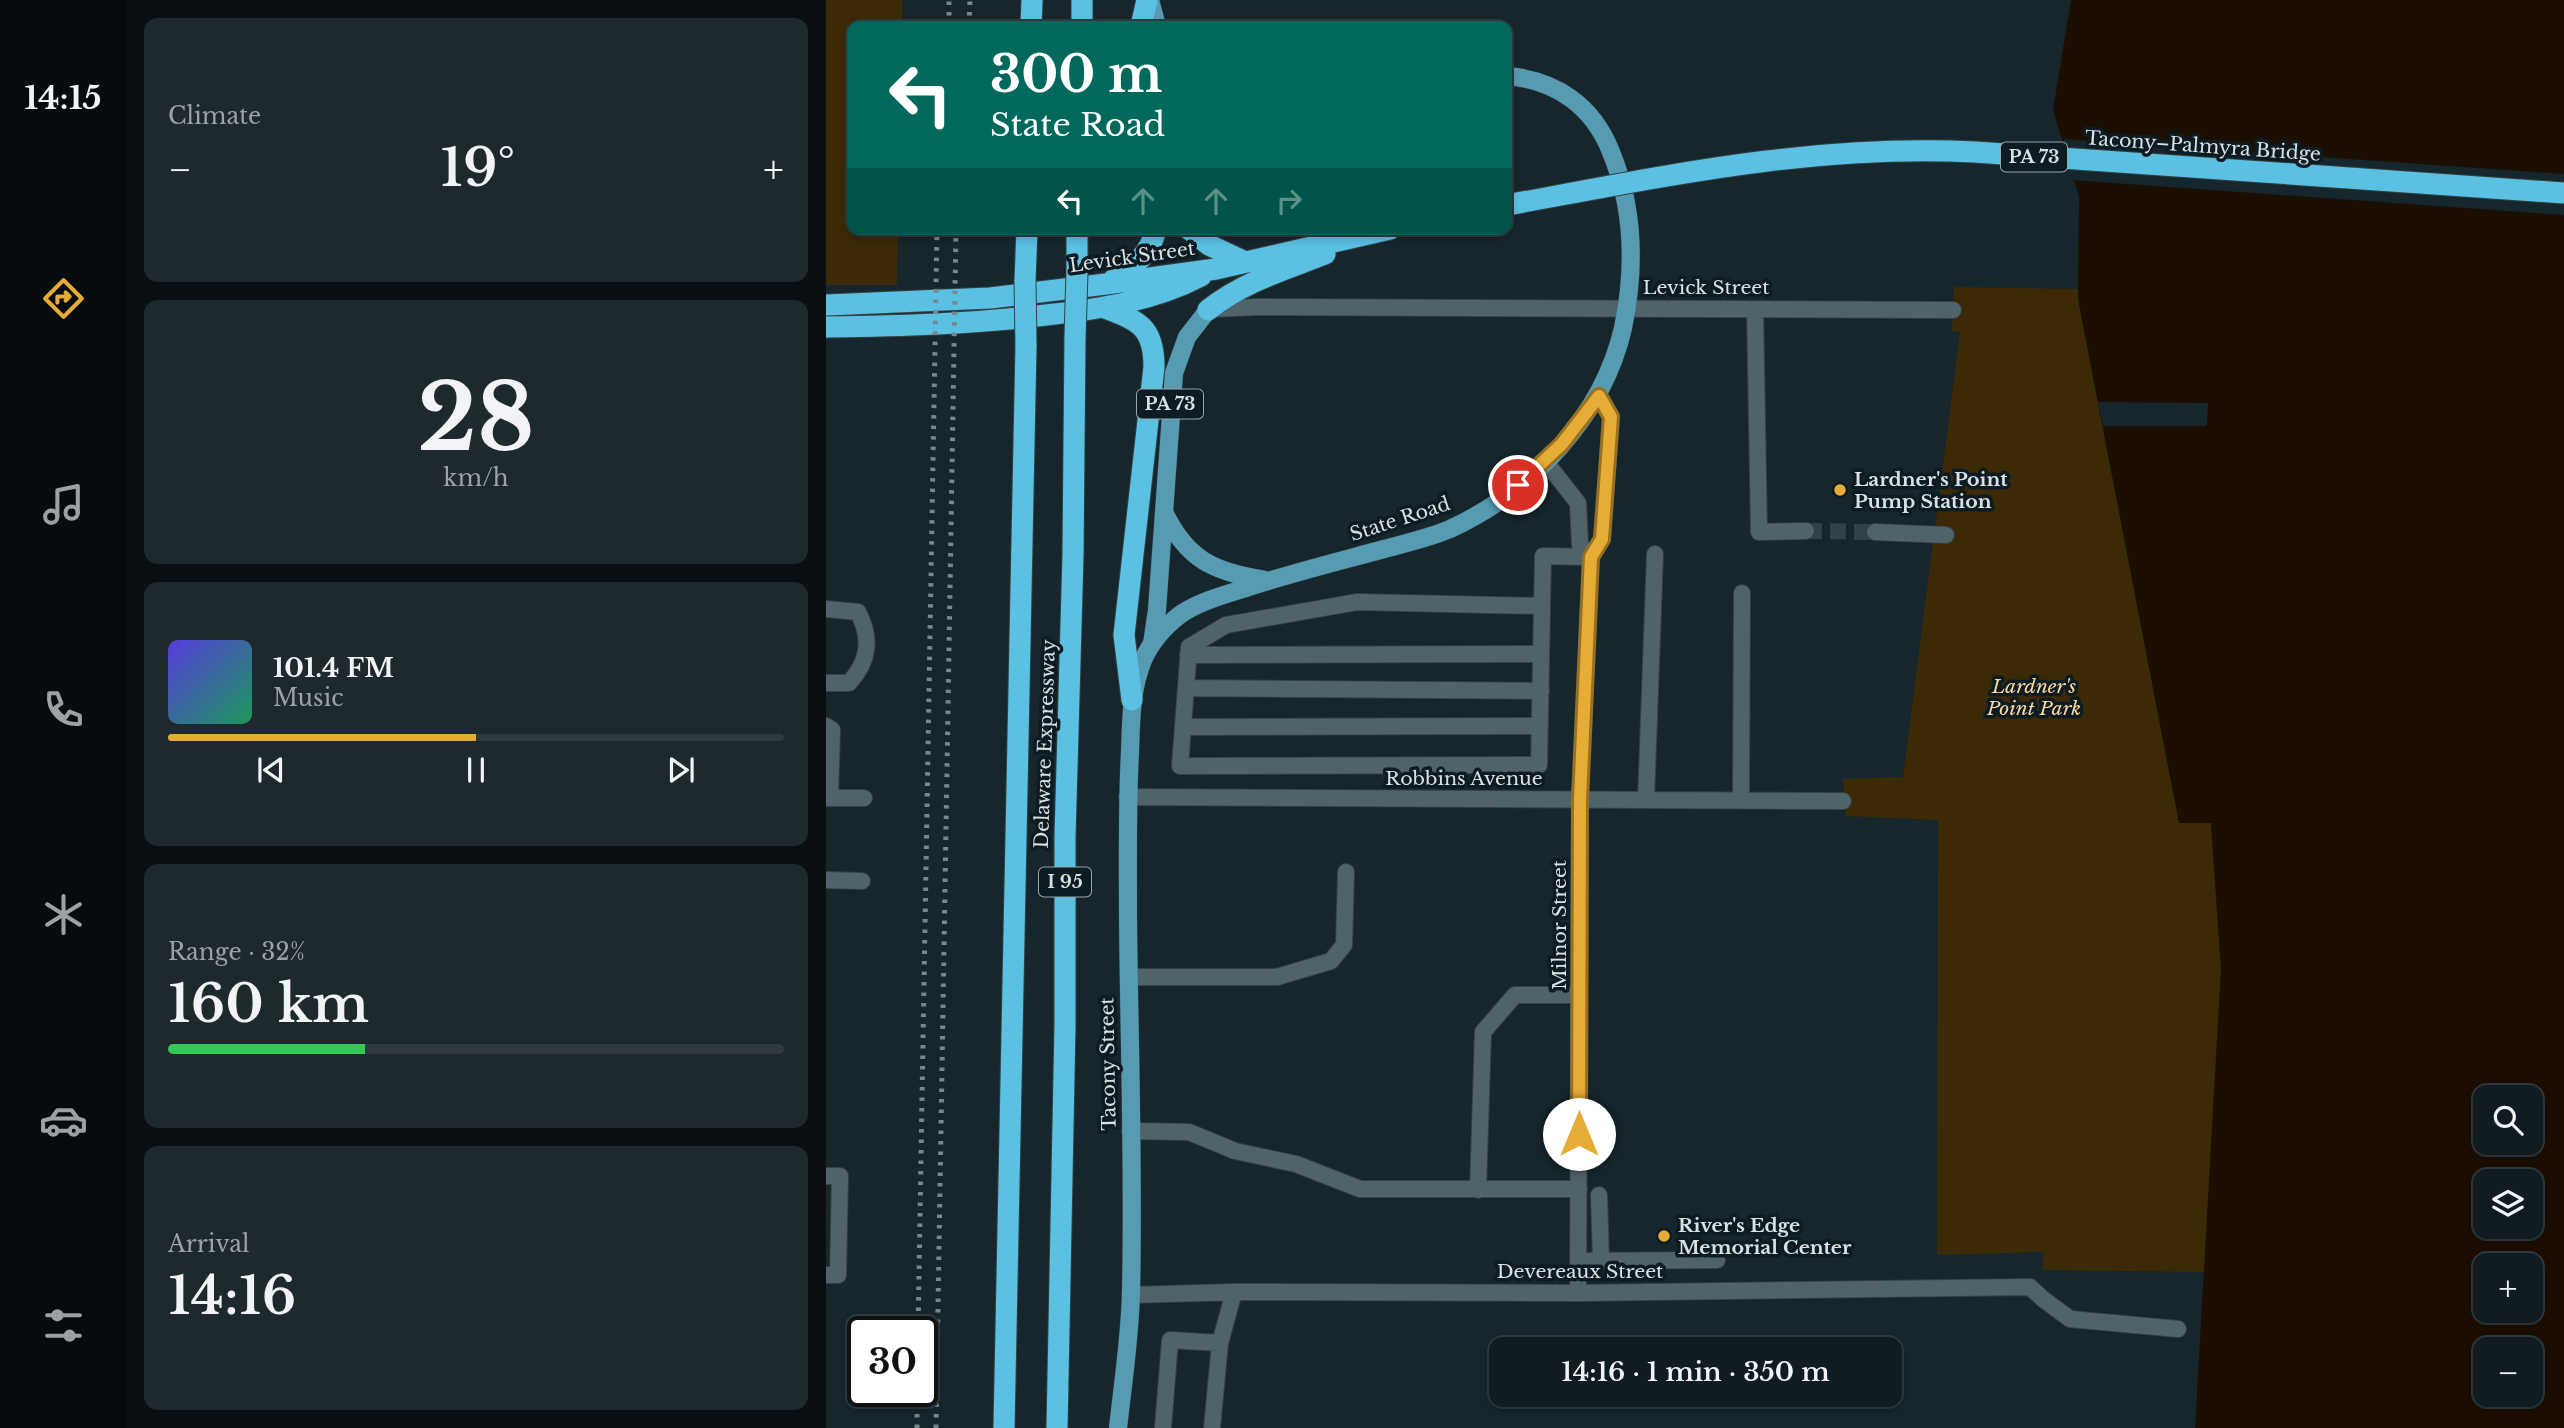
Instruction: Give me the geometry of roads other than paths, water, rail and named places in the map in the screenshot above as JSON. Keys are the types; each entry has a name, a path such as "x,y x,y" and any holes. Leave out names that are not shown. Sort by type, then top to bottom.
{"highway":[{"path":"1031,21 1032,0"},
{"path":"1082,21 1083,0"},
{"path":"1143,21 1149,0"},
{"name":"Tacony–Palmyra Bridge","path":"1512,204 1754,161 1825,154 1914,150 2564,192"},
{"name":"Delaware Expressway","path":"1004,1428 1027,235"},
{"name":"Delaware Expressway","path":"1057,1428 1077,235"},
{"path":"1106,284 1137,264 1154,235"},
{"path":"1196,235 1209,245 1243,261"},
{"name":"PA 73","path":"1216,269 1363,235"},
{"name":"PA 73","path":"1208,310 1230,293 1253,281 1373,235"},
{"name":"Levick Street","path":"826,305 990,299 1216,269"},
{"name":"Levick Street","path":"826,327 988,322 1105,308 1175,290 1216,269"},
{"path":"1105,308 1127,316 1141,325 1149,335 1154,351 1153,381 1124,635 1132,700"}],"main road":[{"path":"1149,0 1155,21"},
{"name":"State Road","path":"1132,700 1138,673 1152,644 1170,624 1197,605 1269,581 1449,529 1496,502 1545,461 1562,444 1599,396 1619,346 1627,309 1632,264 1630,227 1619,175 1599,127 1571,96 1536,81 1512,77"},
{"name":"PA 73","path":"1163,509 1176,362 1195,325 1208,310"},
{"path":"1163,509 1179,540 1199,558 1239,576 1269,581"},
{"path":"1152,644 1157,610 1163,509"},
{"name":"Tacony Street","path":"1118,1428 1131,1295 1127,797 1132,700"}],"street":[{"name":"Levick Street","path":"1208,310 1256,307 1953,310"},
{"path":"1755,309 1759,532 1805,531"},
{"name":"Milnor Street","path":"1578,1293 1580,799 1591,557 1602,539 1611,417 1599,396"},
{"name":"Milnor Street","path":"1545,461 1578,503 1580,545 1591,557"},
{"path":"1875,532 1946,535"},
{"path":"1646,799 1654,554"},
{"path":"1542,606 1357,602 1226,625 1189,647 1180,766 1539,765 1543,556 1591,557"},
{"path":"1741,800 1742,593"},
{"path":"826,609 858,612 868,641 863,664 849,683 826,682"},
{"path":"1188,655 1541,654"},
{"path":"1186,688 1541,691"},
{"path":"826,726 832,730 828,798 864,798"},
{"path":"1183,727 1540,726"},
{"name":"Robbins Avenue","path":"1127,797 1843,801"},
{"path":"1129,977 1277,977 1331,961 1344,945 1346,872"},
{"path":"826,880 862,881"},
{"path":"1478,1190 1483,1032 1515,995 1579,995"},
{"path":"1130,1131 1189,1132 1236,1151 1296,1164 1360,1189 1579,1189"},
{"path":"826,1176 840,1176 838,1275 826,1275"},
{"path":"1599,1195 1601,1261"},
{"path":"1578,1261 1717,1260"},
{"name":"Devereaux Street","path":"1131,1295 2030,1287 2070,1319 2178,1329"},
{"path":"1212,1428 1220,1343 1234,1292"},
{"path":"1163,1428 1170,1340 1220,1343"}],"tunnel":[{"path":"1806,531 1875,532"}],"railway":[{"path":"949,0 949,21"},
{"path":"969,21 970,0"},
{"path":"918,1316 937,235"},
{"path":"936,1428 956,235"},
{"path":"917,1407 917,1428"}],"place":[{"name":"Lardner's Point Pump Station","path":"1840,490"},
{"name":"River's Edge Memorial Center","path":"1664,1236"}],"park label":[{"name":"Lardner's Point Park","path":"2034,697"}]}
